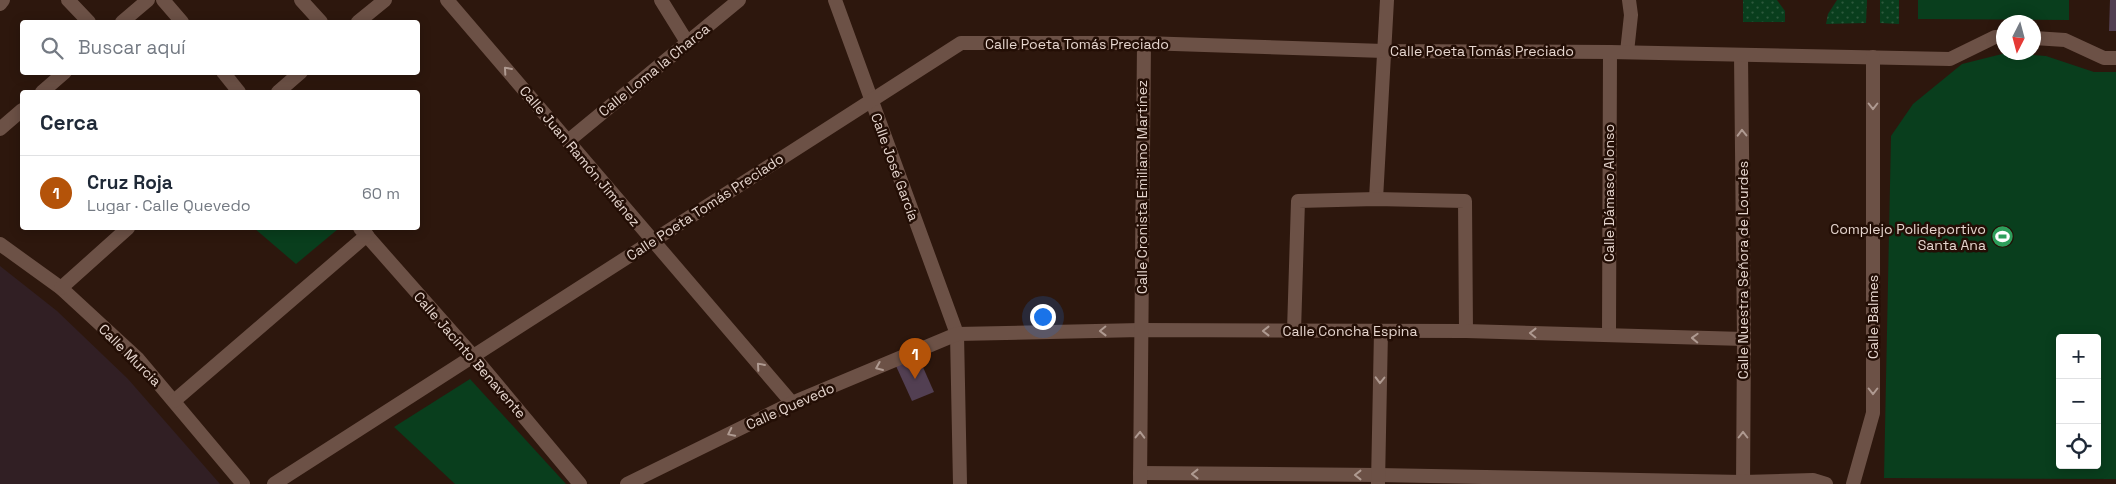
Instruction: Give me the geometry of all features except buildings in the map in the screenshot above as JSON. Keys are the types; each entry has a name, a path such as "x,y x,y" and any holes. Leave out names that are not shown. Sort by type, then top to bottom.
{"street":[{"path":"0,4 3,0"},
{"path":"68,0 87,20"},
{"path":"124,20 148,0"},
{"path":"163,0 180,20"},
{"path":"302,0 319,20"},
{"path":"360,20 385,0"},
{"name":"Calle Juan Ramón Jiménez","path":"447,0 792,403"},
{"path":"661,0 687,42"},
{"name":"Calle Loma la Charca","path":"568,141 740,0"},
{"name":"Calle José García","path":"836,0 957,334 960,484"},
{"path":"1376,199 1387,0"},
{"path":"1627,52 1631,15 1629,0"},
{"name":"Calle Poeta Tomás Preciado","path":"274,484 960,43 1144,43 1384,51 1627,52 1950,59 1996,37"},
{"path":"2041,38 2065,40 2104,58 2116,58"},
{"name":"Calle Cronista Emiliano Martínez","path":"1140,479 1144,43"},
{"name":"Calle Dámaso Alonso","path":"1609,334 1610,52"},
{"name":"Calle Nuestra Señora de Lourdes","path":"1741,55 1744,339 1743,483"},
{"name":"Calle Balmes","path":"1853,484 1873,413 1873,57"},
{"path":"44,90 62,75"},
{"path":"226,75 238,90"},
{"path":"280,90 298,75"},
{"path":"0,129 20,112"},
{"path":"1294,331 1298,201 1376,199 1465,201 1466,331"},
{"path":"60,288 126,230"},
{"path":"174,401 363,232"},
{"name":"Calle Jacinto Benavente","path":"363,232 473,356 580,484"},
{"name":"Calle Murcia","path":"0,244 60,288 138,359 243,484"},
{"name":"Calle Concha Espina","path":"957,334 1141,330 1466,331 1744,339"},
{"path":"1378,479 1381,331"},
{"name":"Calle Quevedo","path":"627,484 792,403 957,334"},
{"path":"1140,479 1378,479 1743,483 1813,480 1826,484"}],"shaded area":[{"path":"0,266 57,311 128,379 220,484 0,484"}],"green space":[{"path":"1743,0 1777,0 1785,11 1785,22 1743,22"},
{"path":"1837,0 1867,0 1866,23 1826,24 1828,14"},
{"path":"1880,0 1899,0 1899,24 1880,23"},
{"path":"1918,0 2069,0 2069,20 2041,20 2041,15 1996,15 1996,20 1918,19"},
{"name":"Complejo Polideportivo Santa Ana","path":"1996,56 1996,60 2041,60 2041,56 2046,56 2094,72 2116,72 2116,479 1884,478 1891,136 1913,104 1962,64"},
{"path":"256,230 337,230 296,264"},
{"path":"470,379 566,484 455,484 394,427"}],"place":[{"name":"Complejo Polideportivo Santa Ana","path":"2002,237"},
{"name":"Cruz Roja","path":"915,379"}]}
